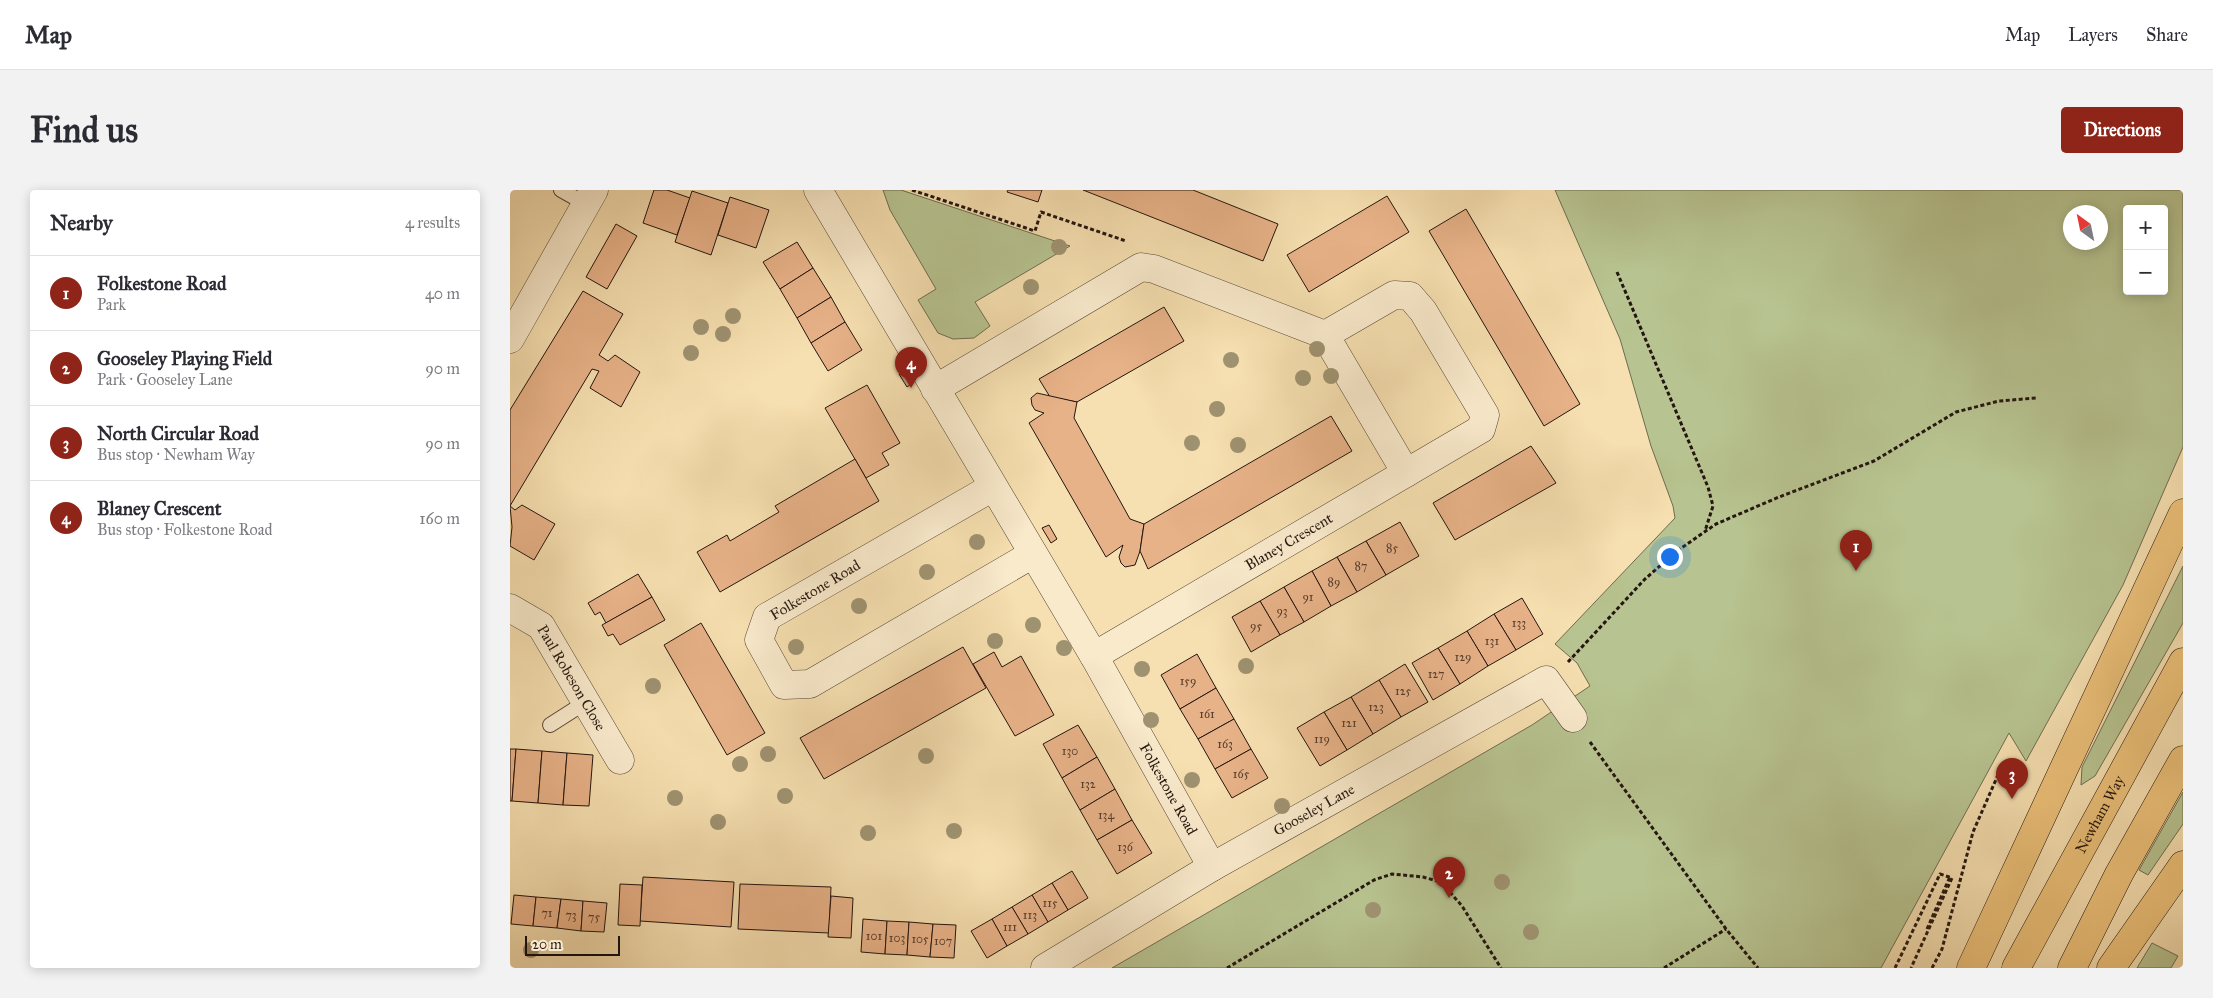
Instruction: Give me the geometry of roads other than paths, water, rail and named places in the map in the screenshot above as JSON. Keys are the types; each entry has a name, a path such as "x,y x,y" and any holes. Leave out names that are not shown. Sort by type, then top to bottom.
{"highway":[{"path":"1971,968 2183,513"},
{"name":"Newham Way","path":"2016,968 2183,662"},
{"path":"2072,968 2119,874 2183,760"},
{"path":"2111,968 2183,865"}],"street":[{"name":"Folkestone Road","path":"818,190 1094,656 1212,867"},
{"path":"510,339 590,197"},
{"path":"935,389 1141,267 1154,269 1325,335 1406,473"},
{"name":"Blaney Crescent","path":"1094,656 1480,429 1485,414 1423,311 1410,296 1394,296 1325,335"},
{"name":"Folkestone Road","path":"993,487 767,617 759,640 784,685 810,684 1034,554"},
{"name":"Paul Robeson Close","path":"510,608 541,626 620,760"},
{"name":"Gooseley Lane","path":"1045,968 1212,867 1546,680 1573,718"}],"lane":[{"path":"561,190 590,197"},
{"path":"550,725 586,702"}],"place":[{"name":"Blaney Crescent","path":"911,388"},
{"name":"Folkestone Road","path":"1856,571"},
{"name":"North Circular Road","path":"2012,799"},
{"name":"Gooseley Playing Field","path":"1449,898"}]}
